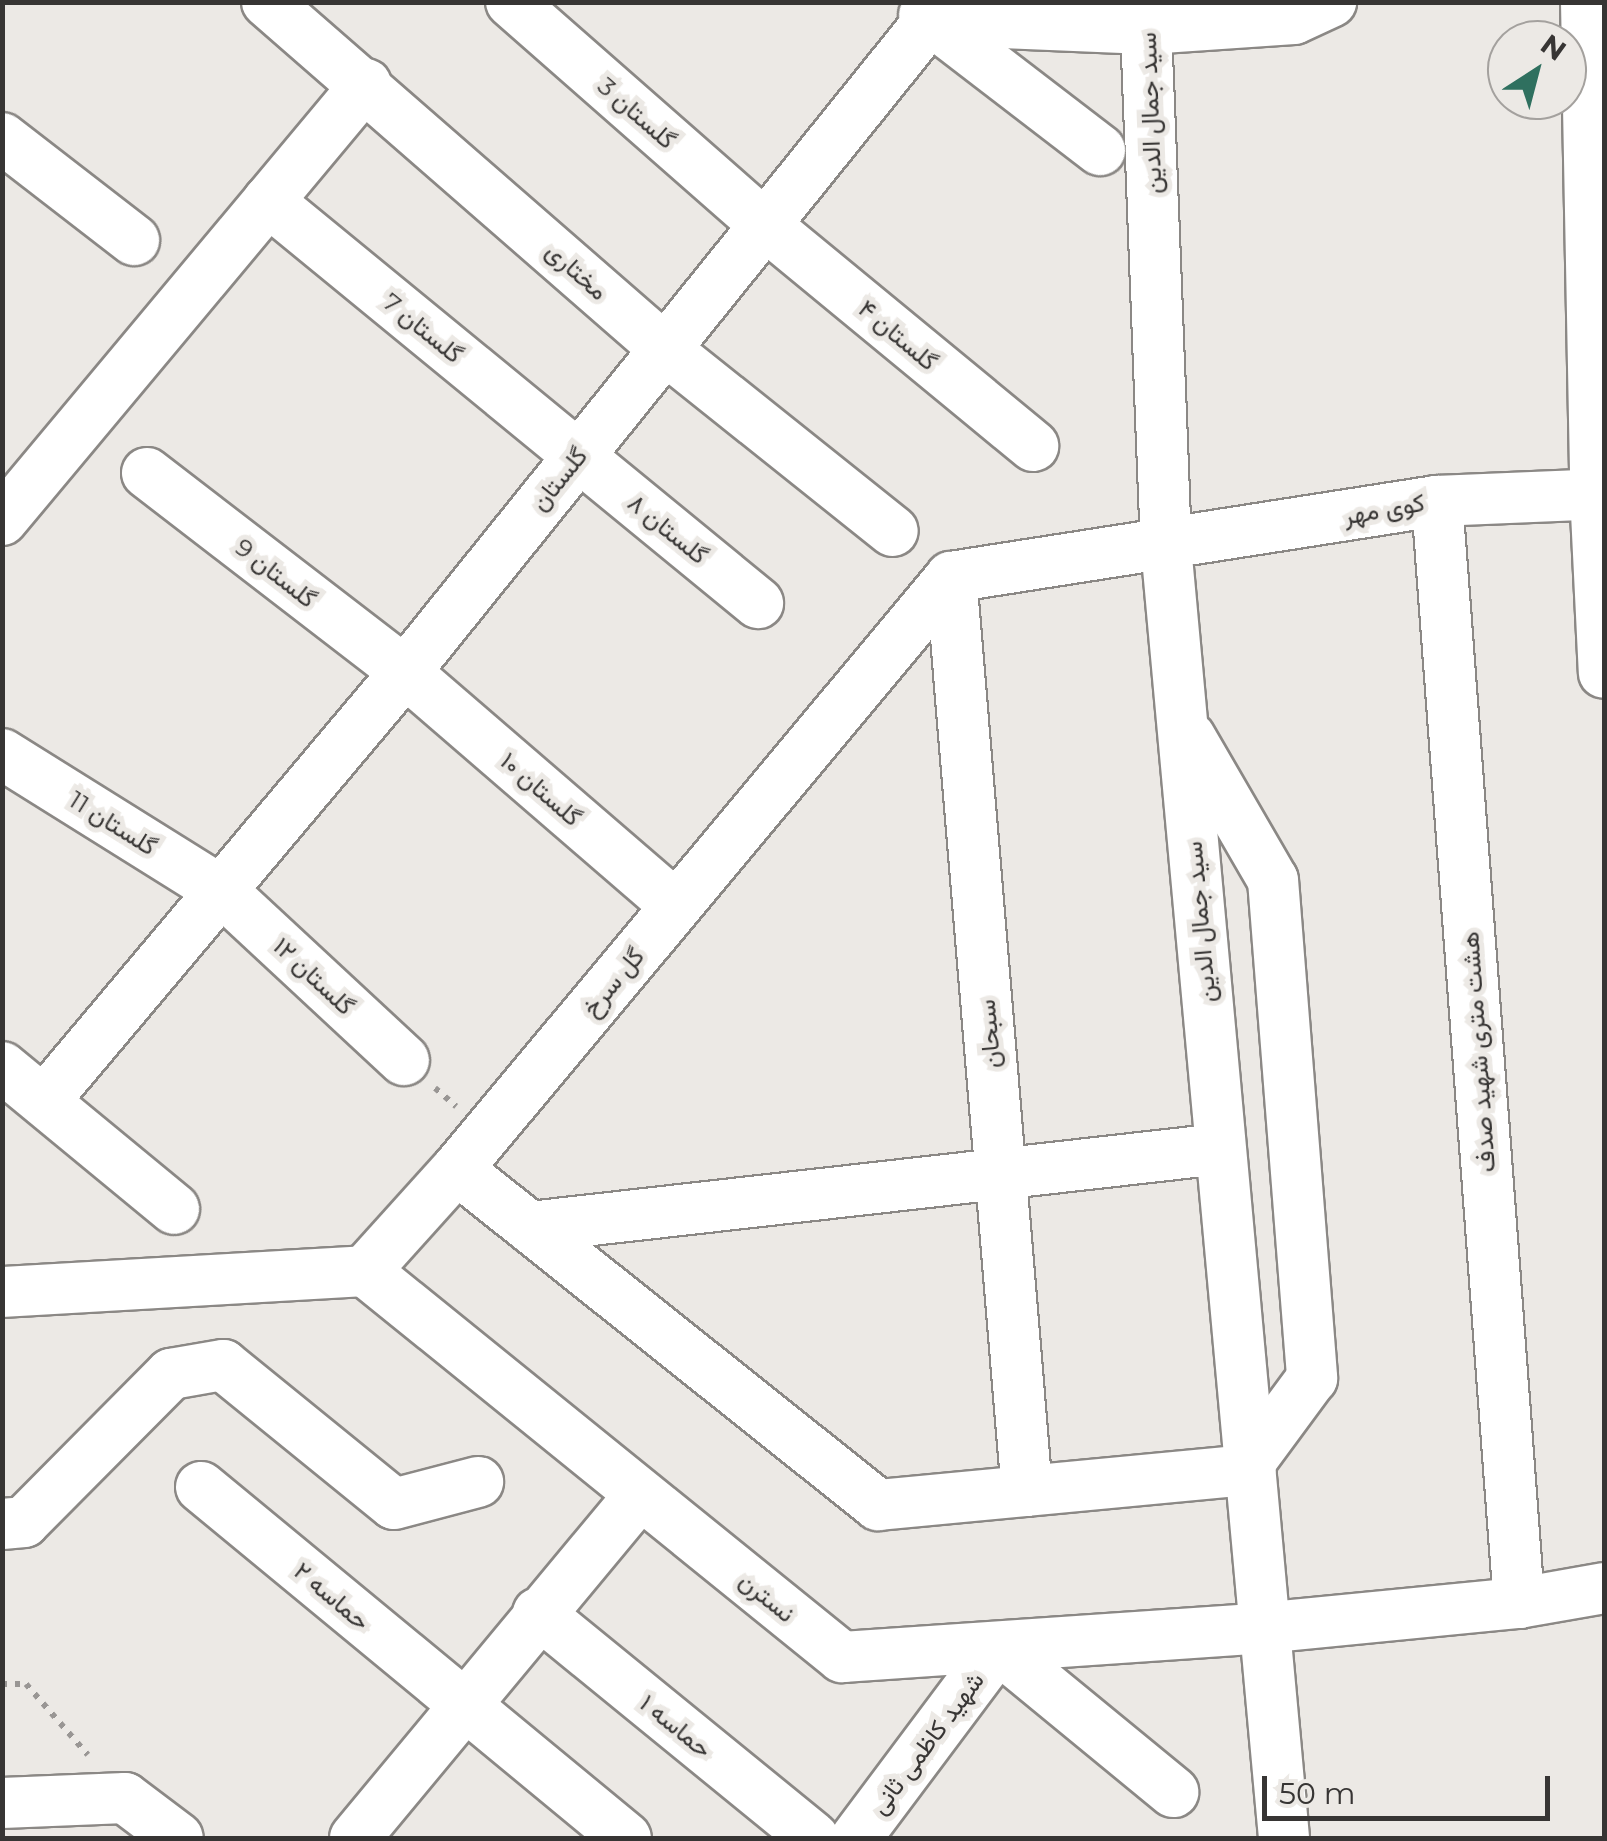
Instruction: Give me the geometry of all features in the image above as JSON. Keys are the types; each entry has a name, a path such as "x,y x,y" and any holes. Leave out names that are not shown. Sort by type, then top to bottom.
{"street":[{"name":"مختاری","path":"267,2 366,84 666,350 892,531"},
{"name":"گلستان 3","path":"510,2 764,224"},
{"path":"919,11 1294,18 1332,2"},
{"path":"1586,2 1596,105 1604,673"},
{"path":"919,11 1100,150"},
{"name":"گلستان","path":"44,1100 223,892 666,350 764,224 919,11"},
{"name":"سید جمال الدین","path":"1146,16 1166,546 1284,1838"},
{"path":"2,520 366,84"},
{"path":"2,138 134,240"},
{"name":"گلستان 7","path":"268,201 578,456"},
{"name":"گلستان ۴","path":"764,224 1032,446"},
{"name":"گلستان ۸","path":"578,456 758,603"},
{"name":"گلستان 9","path":"147,473 405,672"},
{"name":"کوی مهر","path":"1166,546 1436,501 1600,493"},
{"name":"هشت متری شهید صدف","path":"1436,501 1519,1603"},
{"path":"951,577 1166,546"},
{"name":"گل سرخ","path":"365,1271 472,1151 951,577"},
{"name":"سبحان","path":"951,577 1027,1491"},
{"name":"گلستان ۱۰","path":"405,672 676,906"},
{"path":"472,1151 530,1226 878,1505 1250,1466 1312,1378 1273,880 1182,723"},
{"name":"گلستان 11","path":"2,754 223,892"},
{"name":"گلستان ۱۲","path":"223,892 404,1060"},
{"path":"2,1067 174,1209"},
{"path":"530,1226 1220,1149"},
{"path":"2,1292 365,1271"},
{"name":"نسترن","path":"365,1271 842,1657 1262,1628 1519,1603 1604,1588"},
{"path":"2,1524 24,1522 172,1374 223,1365 394,1504 478,1482"},
{"name":"حماسه ۲","path":"201,1487 626,1838"},
{"path":"355,1838 538,1613 640,1496"},
{"name":"حماسه ۱","path":"538,1613 814,1838"},
{"path":"998,1648 1172,1792"},
{"name":"شهید کاظمی ثانی","path":"856,1838 998,1648"},
{"path":"2,1803 126,1798 178,1838"}],"path":[{"path":"404,1060 472,1151"},
{"path":"2,1684 26,1684 126,1798"}]}
